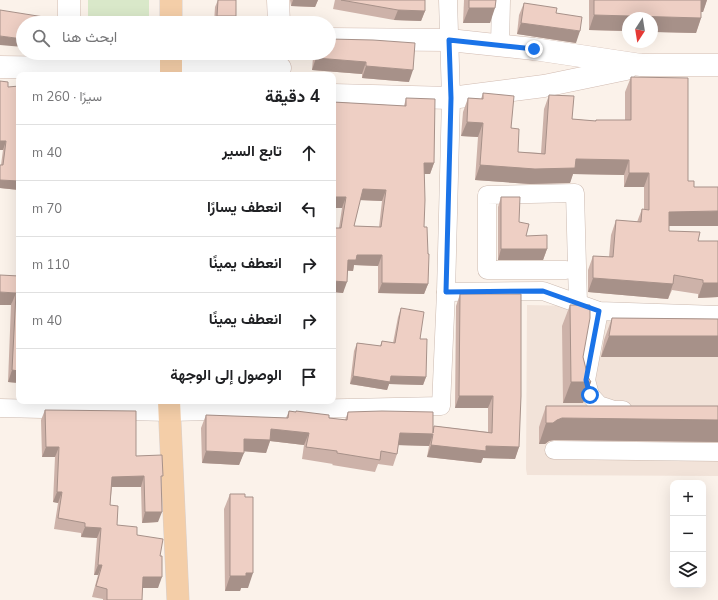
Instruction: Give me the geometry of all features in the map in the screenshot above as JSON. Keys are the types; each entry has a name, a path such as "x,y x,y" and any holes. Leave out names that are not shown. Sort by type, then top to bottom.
{"main road":[{"path":"69,0 69,16"},
{"path":"171,0 171,16"},
{"path":"278,0 279,16"},
{"path":"336,39 449,40 534,49 641,66 718,65"},
{"path":"0,66 280,65"},
{"path":"336,96 451,98 544,86 641,66"},
{"path":"169,406 178,600"}],"street":[{"path":"0,408 169,406 441,406 446,292 451,98 448,0"},
{"path":"500,45 501,0"},
{"path":"566,270 487,270 486,195 574,193 578,303"},
{"path":"446,292 543,291 599,311 718,315"},
{"path":"599,311 586,380 590,395 599,406 614,410 638,410"},
{"path":"554,450 718,452"}],"shaded area":[{"path":"527,305 718,309 718,476 527,475"}],"green space":[{"path":"88,0 149,0 149,16 88,16"}],"building":[{"path":"218,0 236,0 236,16 217,16"},
{"path":"341,0 425,0 425,11 398,10"},
{"path":"469,0 496,0 495,8 469,8"},
{"path":"594,0 701,0 701,18 658,17 658,12 622,12 622,16 594,15"},
{"path":"524,3 557,8 556,13 582,17 580,31 521,23"},
{"path":"0,10 38,16 16,16 16,38 0,36"},
{"path":"336,39 415,43 413,70 366,66 366,62 336,60"},
{"path":"631,77 688,78 688,181 694,181 694,187 718,187 718,211 669,212 669,231 700,232 698,241 718,241 718,283 703,283 703,280 674,275 673,284 593,278 593,256 613,257 616,220 641,222 642,209 649,210 649,173 629,173 629,160 576,159 575,168 535,169 480,165 483,123 467,122 468,98 483,99 483,93 514,96 511,128 519,129 518,152 545,154 549,95 574,96 572,119 596,121 631,120"},
{"path":"0,81 8,82 8,87 16,86 16,181 0,180 0,165 3,165 6,141 0,141"},
{"path":"406,98 435,99 434,163 424,163 424,227 427,227 429,254 428,284 382,283 382,255 357,255 356,260 348,260 347,282 336,281 336,228 341,228 346,197 336,197 336,102 406,106","holes":["363,189 386,190 381,227 354,226"]},
{"path":"501,197 520,197 519,222 529,224 526,236 547,235 547,249 501,249"},
{"path":"0,275 16,276 16,293 0,292"},
{"path":"16,293 16,371 12,370"},
{"path":"460,294 521,294 521,396 519,447 486,446 486,451 431,445 433,434 400,433 397,454 381,451 380,460 337,453 337,451 306,447 309,433 271,429 270,440 244,439 244,453 206,451 206,415 288,418 289,411 296,411 329,415 329,418 347,420 348,412 433,412 433,433 434,426 492,433 493,396 459,396"},
{"path":"570,305 590,305 590,318 583,357 588,377 591,382 571,382"},
{"path":"401,308 424,312 420,339 427,339 426,377 391,376 390,382 353,376 357,343 381,346 382,341 395,343"},
{"path":"612,318 718,319 718,336 609,336"},
{"path":"546,406 718,406 718,420 562,418 553,423 546,423"},
{"path":"45,410 136,411 136,456 162,455 162,512 145,512 144,476 112,477 110,505 118,506 117,525 137,527 137,535 163,539 160,556 162,556 162,577 143,577 142,600 107,600 107,589 96,586 102,565 98,565 101,528 85,527 85,523 58,518 62,492 57,492 59,447 46,447"},
{"path":"230,494 245,494 245,497 253,497 253,573 246,573 246,576 230,576"}],"route":[{"path":"534,49 449,40 451,98 446,292 543,291 599,311 586,380 590,395"}]}
